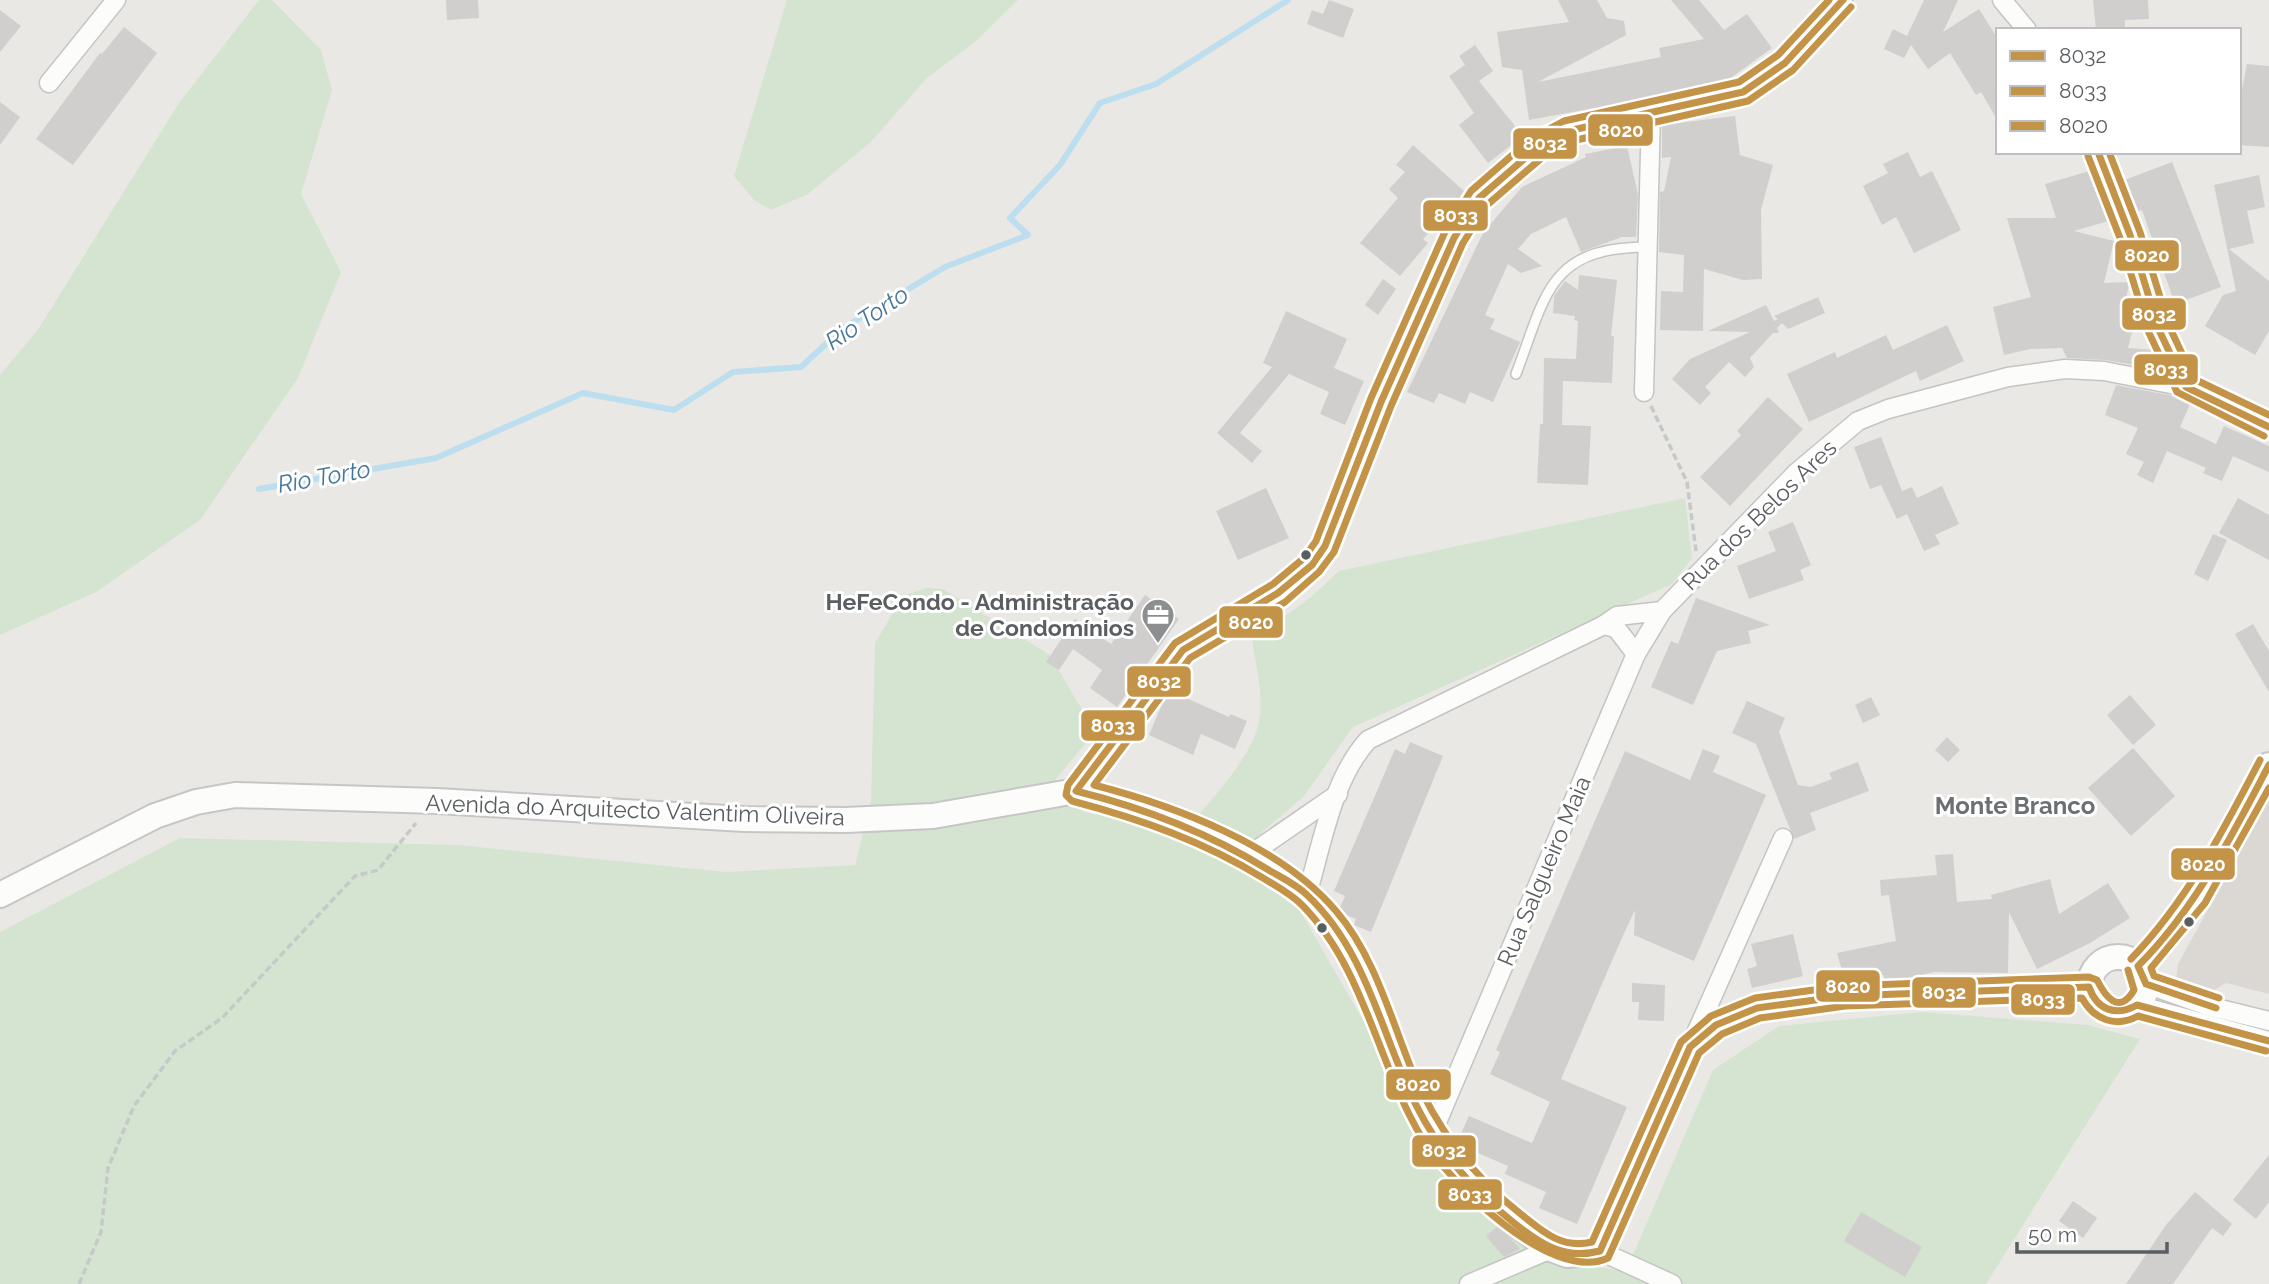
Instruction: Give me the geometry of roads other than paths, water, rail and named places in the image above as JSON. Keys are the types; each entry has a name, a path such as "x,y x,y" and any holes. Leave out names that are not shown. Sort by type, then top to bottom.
{"street":[{"path":"49,83 116,0"},
{"path":"1076,791 1183,650 1204,633 1283,592 1313,567 1325,546 1381,402 1454,238 1479,198 1538,147 1568,131 1742,92 1766,80 1787,65 1843,0"},
{"path":"2002,0 2025,28"},
{"path":"1644,392 1651,112"},
{"path":"2099,154 2130,234 2158,330 2186,387"},
{"name":"Rua dos Belos Ares","path":"1662,611 1796,473 1858,421 1888,409 2008,377 2065,369 2105,371 2186,387 2269,426"},
{"path":"1307,895 1338,793 1357,752 1368,740 1604,625 1617,616 1662,611"},
{"name":"Rua Salgueiro Maia","path":"1432,1134 1636,654 1662,611"},
{"path":"1604,625 1616,628 1636,654"},
{"path":"2269,765 2209,878 2155,951 2141,985 2121,1013 2104,1009 2091,996 2089,987 2093,970 2106,959 2123,957 2141,985 2269,1041"},
{"name":"Avenida do Arquitecto Valentim Oliveira","path":"0,895 155,816 196,802 235,795 437,801 744,819 846,820 933,816 1076,791 1169,818 1248,856 1307,895 1337,932 1359,972 1432,1134 1491,1201 1514,1223 1551,1249"},
{"path":"1248,856 1338,793"},
{"path":"1600,1251 1783,838"},
{"path":"2141,985 2269,1021"},
{"path":"1689,1047 1716,1025 1756,1008 1844,996 2089,987"},
{"path":"1469,1284 1551,1249 1567,1255 1600,1251 1672,1284"}],"lane":[{"path":"1516,374 1548,290 1568,264 1617,247 1648,247"}],"waterway":[{"name":"Rio Torto","path":"259,489 436,458 583,393 674,410 733,372 801,367 842,329 945,267 1028,235 1010,218 1060,165 1100,103 1156,84 1288,0"}],"place":[{"name":"HeFeCondo - Administração de Condomínios","path":"1158,645"}],"district":[{"name":"Monte Branco","path":"2015,806"}]}
